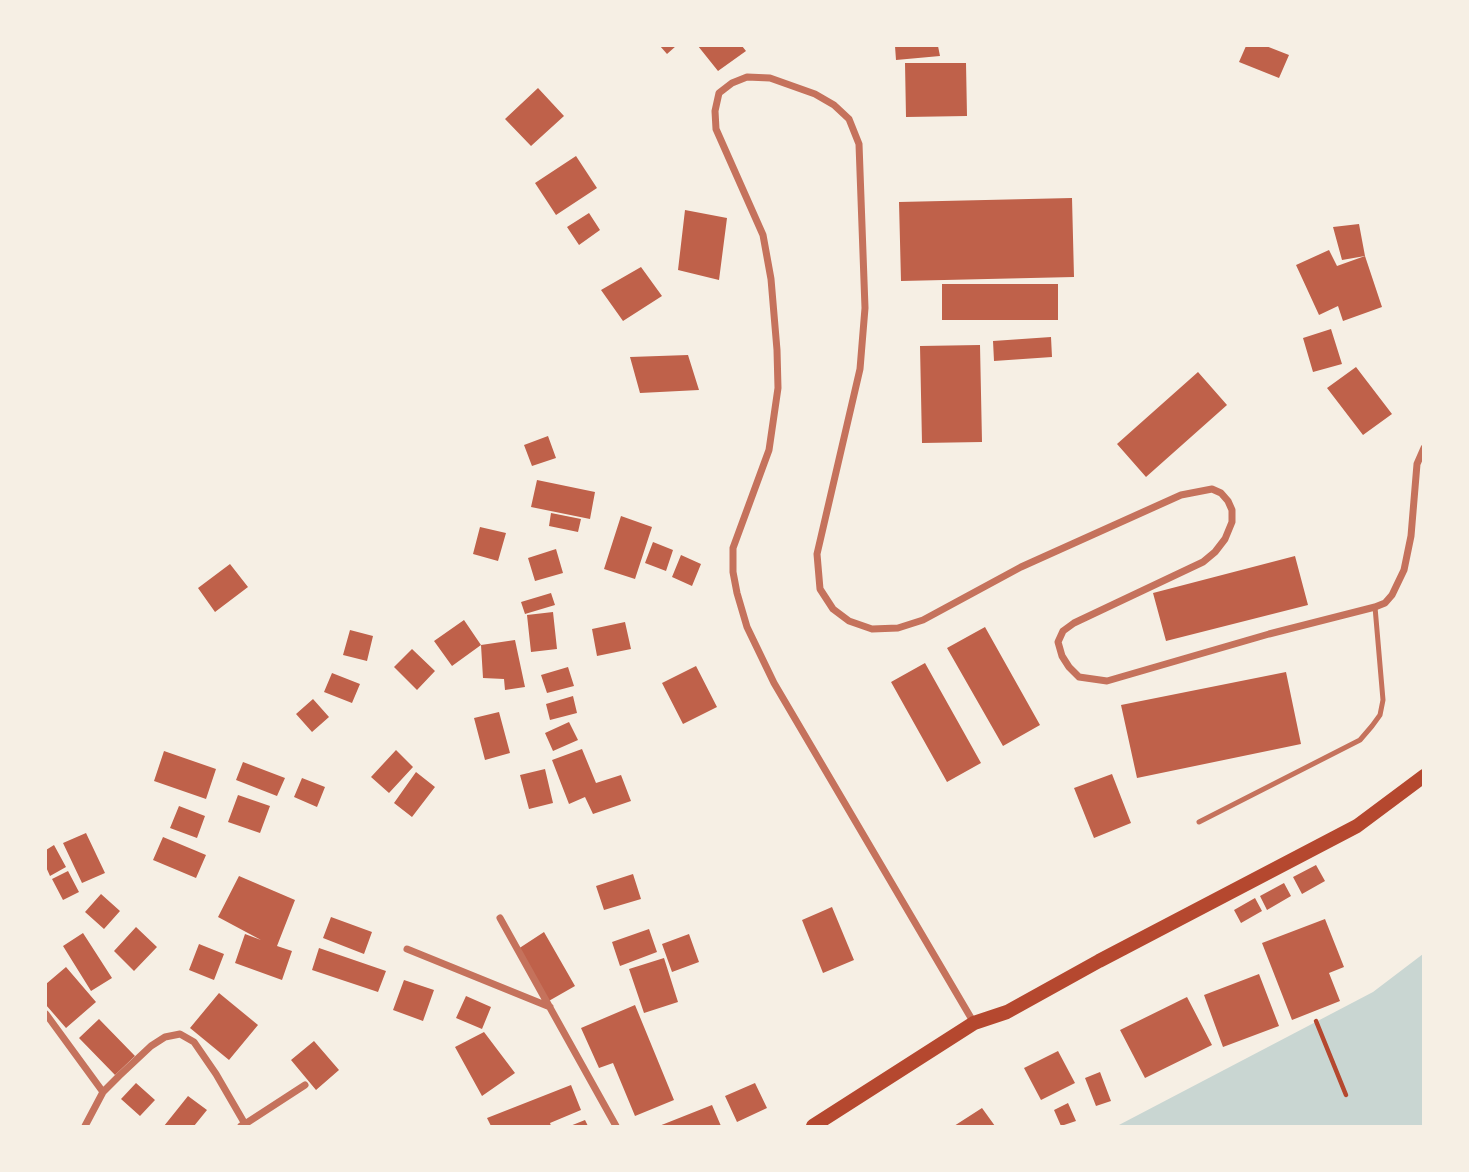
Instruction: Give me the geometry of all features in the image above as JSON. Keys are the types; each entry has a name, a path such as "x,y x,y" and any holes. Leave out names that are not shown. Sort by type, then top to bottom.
{"main road":[{"path":"813,1126 974,1023 1007,1012 1357,826 1423,776"}],"street":[{"path":"974,1023 774,683 747,627 737,593 733,572 733,548 769,450 778,388 777,350 771,279 763,235 716,129 715,111 719,93 732,83 747,77 770,78 815,94 834,105 849,119 859,144 865,308 860,369 817,554 820,589 833,609 849,621 872,629 898,628 923,620 1046,556 1181,495 1212,489 1221,493 1232,510 1232,522 1215,552 1203,562 1074,623 1063,631 1058,642 1062,656 1079,677 1107,681 1269,634 1375,607 1385,603 1392,595 1404,570 1411,536 1417,464 1423,448"},
{"path":"500,918 616,1126"},
{"path":"407,950 550,1008"},
{"path":"46,1014 103,1092"},
{"path":"85,1126 103,1092 151,1046 165,1037 180,1034 194,1042 243,1125 305,1085"}],"lane":[{"path":"1199,822 1360,740 1380,715 1383,700 1375,607"}],"path":[{"path":"1316,1021 1346,1095"}],"shaded area":[{"path":"1423,954 1423,1126 1117,1126 1373,992"}],"building":[{"path":"660,46 676,46 667,54"},
{"path":"698,46 742,46 746,51 718,71"},
{"path":"895,46 938,46 940,56 896,60"},
{"path":"1246,46 1266,46 1289,55 1279,78 1239,62"},
{"path":"905,63 966,63 967,116 906,117"},
{"path":"538,88 564,116 531,146 505,119"},
{"path":"576,156 597,188 556,215 535,183"},
{"path":"1072,198 1074,277 901,281 899,202"},
{"path":"685,210 727,218 719,280 678,270"},
{"path":"589,213 600,230 579,245 567,227"},
{"path":"1359,224 1365,256 1342,260 1333,227"},
{"path":"1329,250 1337,266 1365,256 1382,307 1343,321 1338,306 1319,315 1296,265"},
{"path":"641,267 662,296 623,321 601,290"},
{"path":"942,284 1058,284 1058,320 942,320"},
{"path":"1331,329 1342,364 1313,372 1303,338"},
{"path":"1051,337 1052,357 994,361 993,341"},
{"path":"980,345 982,442 922,443 920,346"},
{"path":"688,355 699,390 640,393 630,357"},
{"path":"1356,367 1392,414 1363,435 1327,388"},
{"path":"1198,372 1227,405 1146,477 1117,444"},
{"path":"548,436 556,458 532,466 524,445"},
{"path":"537,480 595,492 590,519 531,507"},
{"path":"551,513 581,519 578,532 549,526"},
{"path":"621,516 652,527 635,579 604,569"},
{"path":"480,527 506,533 498,561 473,554"},
{"path":"653,542 673,550 666,571 645,563"},
{"path":"556,549 563,573 535,581 528,558"},
{"path":"681,555 701,564 692,586 672,577"},
{"path":"1295,556 1308,605 1166,641 1153,593"},
{"path":"230,564 248,587 215,612 198,588"},
{"path":"551,593 555,605 525,614 521,602"},
{"path":"553,612 557,649 531,652 527,615"},
{"path":"464,620 481,645 452,666 434,641"},
{"path":"625,622 631,649 597,656 592,629"},
{"path":"985,627 1040,725 1003,746 947,648"},
{"path":"350,630 373,636 367,661 343,655"},
{"path":"515,640 525,687 505,690 504,679 483,678 481,645"},
{"path":"412,649 435,671 417,690 394,667"},
{"path":"925,663 981,763 947,782 891,682"},
{"path":"696,666 717,707 683,724 662,683"},
{"path":"568,667 574,686 547,693 541,675"},
{"path":"1286,672 1301,744 1137,778 1121,705"},
{"path":"332,673 360,684 352,703 324,692"},
{"path":"573,696 577,713 550,720 546,704"},
{"path":"313,699 329,717 312,732 296,714"},
{"path":"499,712 510,753 485,760 474,718"},
{"path":"569,722 578,740 553,751 545,733"},
{"path":"582,749 596,783 621,775 631,801 593,814 585,797 569,804 552,760"},
{"path":"396,750 413,767 389,793 371,777"},
{"path":"164,751 216,769 206,799 154,781"},
{"path":"243,762 285,778 277,796 236,780"},
{"path":"545,769 553,803 529,809 520,775"},
{"path":"416,772 435,787 412,817 394,803"},
{"path":"1112,774 1131,823 1094,838 1074,788"},
{"path":"302,778 325,787 317,807 294,797"},
{"path":"238,795 270,806 260,833 228,822"},
{"path":"179,806 205,816 197,838 170,828"},
{"path":"86,833 105,873 82,883 63,843"},
{"path":"163,837 206,855 196,878 153,860"},
{"path":"54,845 66,867 50,876 46,867 46,850"},
{"path":"1316,865 1325,881 1302,894 1293,877"},
{"path":"68,871 79,892 63,900 52,879"},
{"path":"633,874 641,899 604,910 596,886"},
{"path":"239,876 295,900 277,946 292,951 282,980 235,963 245,934 261,940 218,917"},
{"path":"1284,883 1291,896 1267,910 1260,896"},
{"path":"101,894 120,911 104,929 85,912"},
{"path":"1255,898 1262,911 1241,923 1234,910"},
{"path":"832,907 854,960 823,973 802,920"},
{"path":"331,917 372,932 364,954 323,938"},
{"path":"1325,919 1344,967 1329,973 1340,1001 1292,1020 1262,943"},
{"path":"136,927 157,947 134,971 114,951"},
{"path":"649,929 657,952 620,966 612,942"},
{"path":"544,932 575,986 547,1002 518,949"},
{"path":"83,933 112,978 91,991 63,946"},
{"path":"689,934 699,962 672,972 662,944"},
{"path":"199,944 224,954 214,980 189,970"},
{"path":"319,948 386,971 378,992 312,970"},
{"path":"664,958 678,1002 644,1013 629,969"},
{"path":"66,967 96,1002 66,1028 46,1005 46,984"},
{"path":"1259,974 1279,1026 1223,1047 1204,995"},
{"path":"404,980 434,990 423,1021 393,1010"},
{"path":"219,993 258,1025 229,1060 190,1028"},
{"path":"466,996 491,1007 482,1029 456,1018"},
{"path":"1187,997 1212,1045 1145,1078 1120,1030"},
{"path":"635,1005 674,1100 635,1116 613,1063 599,1068 581,1028"},
{"path":"99,1019 135,1056 115,1075 79,1038"},
{"path":"484,1032 515,1073 482,1096 455,1047"},
{"path":"314,1041 339,1070 316,1090 291,1060"},
{"path":"1058,1051 1075,1083 1041,1100 1024,1068"},
{"path":"1100,1072 1111,1101 1096,1106 1085,1078"},
{"path":"136,1083 155,1100 140,1116 121,1099"},
{"path":"755,1083 767,1108 737,1122 725,1096"},
{"path":"571,1085 581,1110 550,1123 551,1126 491,1126 487,1118"},
{"path":"188,1096 207,1110 194,1126 164,1126"},
{"path":"1068,1103 1076,1121 1061,1126 1054,1110"},
{"path":"712,1105 721,1126 659,1126"},
{"path":"982,1108 995,1126 954,1126"},
{"path":"585,1120 588,1126 570,1126"}]}
